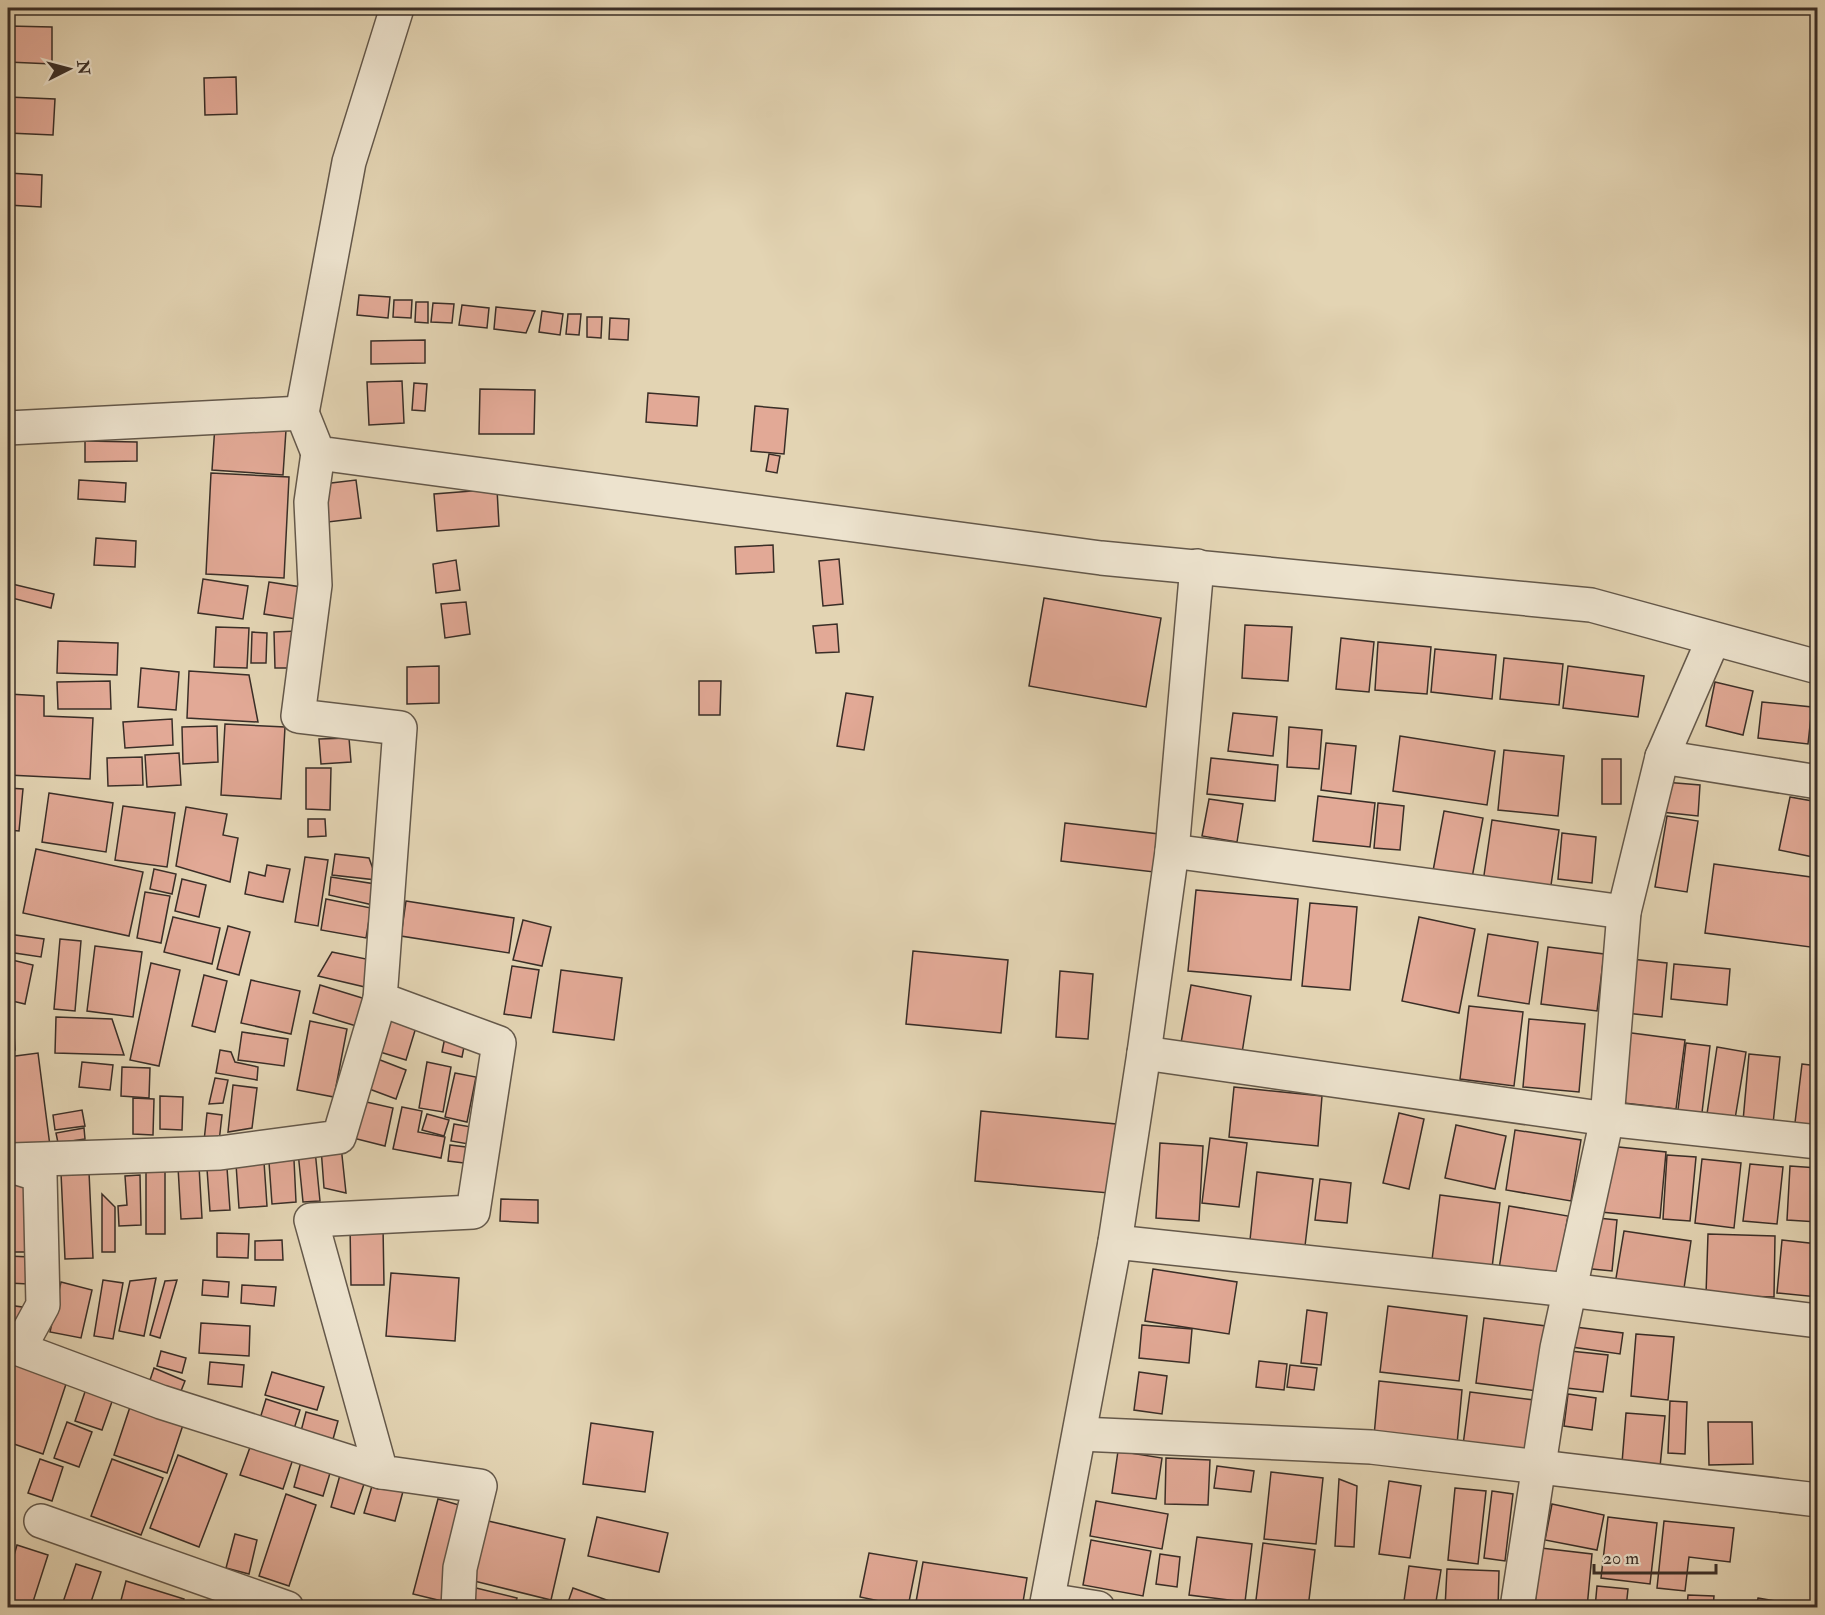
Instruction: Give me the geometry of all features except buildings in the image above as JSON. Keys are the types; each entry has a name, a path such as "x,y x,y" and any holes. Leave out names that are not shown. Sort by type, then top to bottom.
{"street":[{"path":"8,1162 220,1153 339,1137 380,999 400,728 298,716 315,585 311,502 318,453 302,413 349,162 397,8"},
{"path":"8,428 302,413"},
{"path":"318,453 1089,557 1591,605 1818,667"},
{"path":"1098,1608 1047,1604 1115,1242 1144,1053 1172,851 1197,566"},
{"path":"1517,1608 1557,1348 1607,1119 1624,912 1662,757 1713,640"},
{"path":"1662,757 1818,782"},
{"path":"1172,851 1624,912"},
{"path":"380,999 499,1043 473,1212 311,1220 381,1472"},
{"path":"1144,1053 1607,1119 1818,1142"},
{"path":"8,1162 40,1175 43,1305 19,1349 161,1402 381,1472 480,1486 460,1568 458,1608"},
{"path":"1115,1242 1569,1290 1818,1321"},
{"path":"1080,1434 1371,1447 1818,1500"},
{"path":"41,1521 287,1608"}]}
